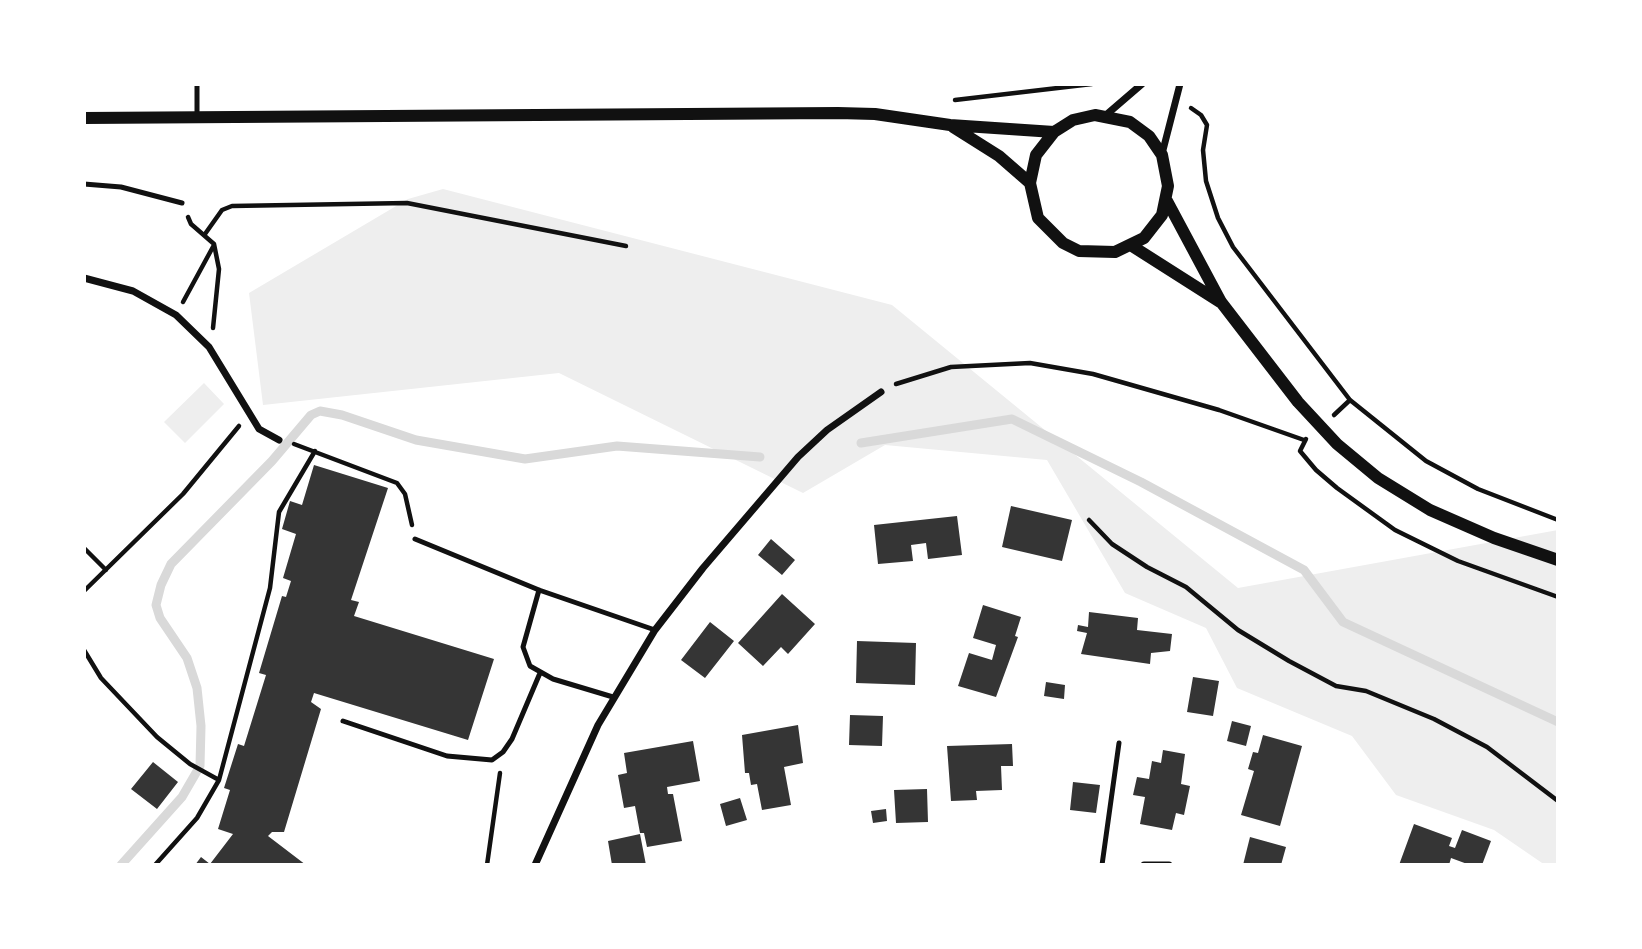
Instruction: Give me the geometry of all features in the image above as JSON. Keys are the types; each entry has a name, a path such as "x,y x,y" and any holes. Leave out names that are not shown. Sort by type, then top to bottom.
{"street":[{"path":"1106,115 1142,84"},
{"path":"1162,155 1180,84"},
{"path":"84,118 838,113 901,116 950,125 1054,132"},
{"path":"1106,115 1140,128 1162,155 1167,171 1167,201 1154,227 1132,246 1097,254 1079,251 1062,243 1038,218 1030,183 1036,155 1054,132 1073,120 1106,115"},
{"path":"950,125 999,156 1030,183"},
{"path":"1167,201 1221,302 1320,428 1378,478 1401,494 1458,524 1558,560"},
{"path":"1132,246 1221,302"},
{"path":"84,278 133,291 176,315 209,347 248,415 259,429 279,440"},
{"path":"535,865 583,755 613,697 655,630 703,568 798,457 827,430 881,392"},
{"path":"1144,865 1169,865"}],"lane":[{"path":"197,84 197,117"},
{"path":"84,184 121,187 181,203"},
{"path":"415,539 539,590 655,630"},
{"path":"539,590 523,647 530,666 540,673 613,697"},
{"path":"343,721 467,760 492,760 503,752 512,738 540,673"},
{"path":"1102,865 1119,743"}],"path":[{"path":"956,100 1092,84"},
{"path":"1188,106 1201,115 1207,125 1203,150 1206,181 1218,218 1233,247 1350,400 1401,444 1444,471 1478,489 1558,520"},
{"path":"181,203 191,224 214,244 218,283 209,347"},
{"path":"205,234 222,210 232,206 407,204 626,246"},
{"path":"176,315 214,244"},
{"path":"881,392 898,383 951,367 1030,363 1093,374 1219,410 1280,429 1304,441 1300,451 1317,470 1346,495 1395,530 1458,561 1558,597"},
{"path":"84,591 183,494 248,415"},
{"path":"307,448 397,483 405,494 415,539"},
{"path":"155,865 197,818 219,780 270,588 279,512 315,451"},
{"path":"1090,520 1112,544 1147,568 1186,587 1238,630 1289,661 1336,687 1366,691 1434,719 1487,747 1558,801"},
{"path":"84,548 106,570"},
{"path":"84,650 117,696 190,764 219,780"},
{"path":"487,865 503,752"}],"shaded area":[{"path":"443,189 892,305 1238,588 1558,530 1558,865 1545,865 1494,830 1396,795 1352,736 1237,688 1206,628 1125,593 1047,460 885,445 803,493 559,373 263,405 249,293 408,199"},
{"path":"204,383 224,404 185,443 164,422"}],"building":[{"path":"314,465 388,488 351,600 359,602 354,616 494,659 468,740 314,693 311,702 321,709 284,832 272,832 268,836 306,865 195,865 201,857 210,864 233,834 218,829 230,790 224,788 238,744 244,746 266,675 259,673 282,596 286,597 291,581 283,578 296,534 282,529 290,501 302,505"},
{"path":"1011,506 1072,520 1062,561 1002,547"},
{"path":"957,516 962,555 928,559 926,543 911,545 913,561 878,564 874,525"},
{"path":"771,539 795,560 782,575 758,555"},
{"path":"782,594 815,624 788,654 781,647 763,666 738,643"},
{"path":"983,605 1021,617 1015,636 1018,637 996,697 958,686 969,653 992,660 996,645 973,638"},
{"path":"1089,612 1138,618 1137,630 1172,634 1170,651 1151,653 1150,664 1081,654 1087,633 1077,631 1078,625 1088,627"},
{"path":"710,622 734,641 705,678 681,660"},
{"path":"857,641 916,643 915,685 856,683"},
{"path":"1193,677 1219,681 1213,716 1187,712"},
{"path":"1046,682 1065,685 1064,699 1044,696"},
{"path":"850,715 883,716 882,746 849,745"},
{"path":"1232,721 1251,726 1246,746 1227,741"},
{"path":"798,725 803,763 784,767 791,805 762,810 757,784 751,785 749,773 745,773 742,735"},
{"path":"1263,735 1302,746 1280,826 1241,815 1254,771 1248,769 1253,752 1258,753"},
{"path":"693,741 700,781 667,787 668,794 673,794 682,841 647,847 644,833 640,833 635,806 624,808 618,775 627,773 624,753"},
{"path":"1012,744 1013,766 1001,766 1002,790 976,791 977,800 951,801 947,746"},
{"path":"1163,750 1185,754 1181,784 1190,786 1184,815 1176,813 1172,830 1140,824 1145,797 1133,795 1137,777 1149,779 1152,761 1161,763"},
{"path":"153,762 178,782 157,809 131,789"},
{"path":"1073,782 1100,785 1096,813 1070,810"},
{"path":"927,789 928,822 896,823 894,790"},
{"path":"740,798 747,820 726,826 720,804"},
{"path":"886,809 887,821 873,823 871,811"},
{"path":"1414,824 1452,838 1449,846 1455,848 1462,830 1491,841 1482,865 1470,865 1451,858 1449,865 1399,865"},
{"path":"640,834 646,865 612,865 608,841"},
{"path":"1250,837 1286,847 1281,865 1243,865"}],"waterway":[{"path":"121,865 182,797 200,766 201,726 197,688 187,658 160,618 156,605 161,585 171,564 272,461 311,415 320,411 342,415 416,440 525,459 617,446 760,457"},
{"path":"861,443 1012,419 1141,482 1304,570 1343,622 1558,722"}]}
